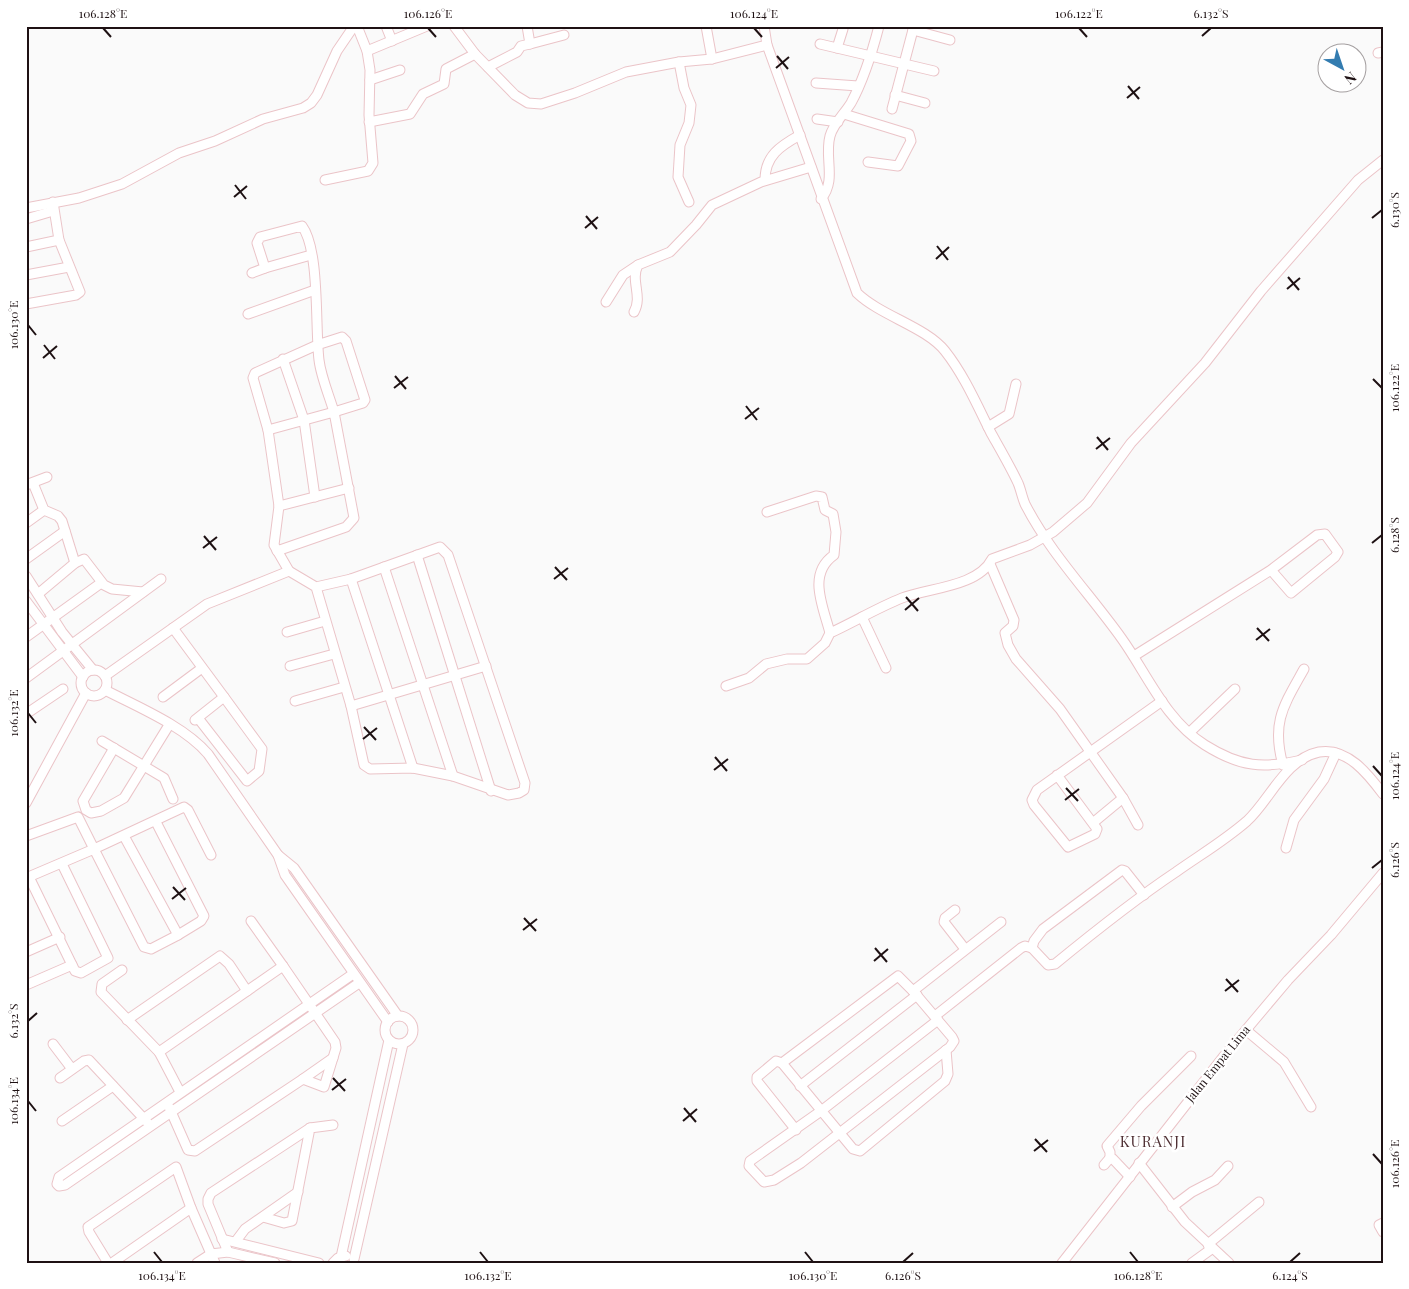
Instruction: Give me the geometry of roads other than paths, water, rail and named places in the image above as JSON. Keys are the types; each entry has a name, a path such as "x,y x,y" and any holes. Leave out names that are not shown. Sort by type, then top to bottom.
{"street":[{"path":"26,219 53,206 122,184 179,153 215,141 263,119 303,108 311,103 337,51 356,26 367,51 370,80 369,122 373,163 370,168 325,180"},
{"path":"386,26 392,41"},
{"path":"367,51 427,26"},
{"path":"454,26 475,54 521,100 541,104 575,93 626,72 679,62 712,59 768,45"},
{"path":"527,26 530,44"},
{"path":"706,26 712,59"},
{"path":"821,199 826,193 830,178 828,146 830,133 844,114 858,86 872,55 879,26"},
{"path":"767,27 768,45 821,199 857,293 867,303 942,347 968,388 1018,482 1025,505 1044,537 1134,656 1162,701 1203,744 1236,760 1264,767 1302,760 1321,752 1336,753 1360,767 1383,794"},
{"path":"837,48 843,28"},
{"path":"892,109 914,28 950,40"},
{"path":"488,67 517,52 520,46 564,35"},
{"path":"820,44 934,71"},
{"path":"369,122 410,114 423,94 444,84 446,69 475,54"},
{"path":"679,62 684,88 691,104 689,123 680,145 678,177 689,202"},
{"path":"370,80 400,70"},
{"path":"816,82 858,86"},
{"path":"896,95 925,103"},
{"path":"844,114 909,134 911,137 911,141 898,166 868,162"},
{"path":"817,119 838,122"},
{"path":"765,180 765,172 773,154 800,135"},
{"path":"726,686 749,678 766,664 787,659 806,659 825,643 830,634 905,597 944,588 966,580 990,564 996,556 1030,545 1075,515 1087,503 1131,443 1205,363 1267,285 1358,180 1383,160"},
{"path":"606,302 623,275 638,265 670,252 712,205 765,180 811,167"},
{"path":"26,208 53,206"},
{"path":"26,304 79,294 79,289 59,240 53,206"},
{"path":"265,268 258,240 296,226 302,226 306,231 311,255 320,367 334,412 354,518 350,524 276,551"},
{"path":"26,247 59,240"},
{"path":"252,274 265,268 311,255"},
{"path":"634,312 639,298 634,278 638,265"},
{"path":"26,275 69,267"},
{"path":"248,314 315,290"},
{"path":"268,430 363,403 364,395 346,341 338,338 317,345 261,369 255,373 253,378 268,430 279,506 274,536 276,551 286,572 316,587 351,579 440,547 448,555 525,783 524,790 508,795 453,776 413,768 370,769 364,765 351,706 334,654 316,587"},
{"path":"283,359 304,420 315,497"},
{"path":"988,427 1009,414 1016,384"},
{"path":"47,477 29,484 44,510 58,516 75,563"},
{"path":"279,506 349,488"},
{"path":"767,512 816,496 822,497 825,510 833,514 836,532 834,554 821,566 818,584 830,634"},
{"path":"26,523 44,510"},
{"path":"26,559 65,531"},
{"path":"1134,656 1271,570 1322,533 1338,552 1290,593 1271,570"},
{"path":"416,555 456,675 491,790"},
{"path":"38,594 82,559 86,560 101,583 112,589 143,592"},
{"path":"990,564 1014,620 1013,626 1005,633 1008,645 1024,669 1060,709 1123,798 1138,825"},
{"path":"384,567 453,776"},
{"path":"105,676 207,604 268,581 286,572"},
{"path":"26,576 53,618 93,670"},
{"path":"351,579 413,768"},
{"path":"26,678 161,580"},
{"path":"26,637 101,583"},
{"path":"26,601 83,677 82,684 86,693 96,696 105,690 107,684 105,676 100,671 93,670 83,677"},
{"path":"862,618 886,668"},
{"path":"287,632 325,621"},
{"path":"173,628 224,697 263,752 260,770 248,781 196,719 224,697"},
{"path":"290,666 334,654"},
{"path":"351,706 486,666"},
{"path":"163,697 202,668"},
{"path":"1283,764 1277,743 1280,714 1304,669"},
{"path":"294,701 344,687"},
{"path":"26,714 63,689"},
{"path":"1190,732 1235,689"},
{"path":"105,690 191,738 208,754 278,855 285,875 388,1022"},
{"path":"26,803 86,693"},
{"path":"1057,775 1094,822 1097,829 1096,834 1068,847 1044,821 1032,800 1037,790 1057,775 1089,751 1162,701"},
{"path":"114,748 83,801 86,810 91,813 101,811 124,798 169,725"},
{"path":"102,741 164,778 173,799"},
{"path":"1286,848 1294,820 1324,779 1336,753"},
{"path":"782,1063 895,977 900,977 915,993 936,1018 954,1041 946,1050 801,1164 774,1180 764,1182 749,1166 750,1162 822,1111 936,1018 1017,950 1025,946 1032,948 1048,965 1055,964 1175,872 1212,850 1248,820 1286,774 1302,760"},
{"path":"1094,822 1123,798"},
{"path":"62,864 108,958 81,974 75,971 60,937 28,877 156,822 184,807 188,810 211,855"},
{"path":"26,836 78,817 146,949 151,949 201,921 204,916 156,822"},
{"path":"124,836 178,935"},
{"path":"278,855 291,864 398,1016"},
{"path":"1032,948 1034,941 1043,929 1122,870 1125,871 1144,895"},
{"name":"Jalan Empat Lima","path":"1062,1263 1139,1163 1246,1030 1288,980 1331,936 1383,873"},
{"path":"955,910 945,918 944,922 965,950"},
{"path":"251,920 335,1042 336,1048 324,1087 303,1079"},
{"path":"800,1086 1001,922"},
{"path":"26,952 60,937"},
{"path":"127,1020 220,956 229,964 247,991"},
{"path":"26,984 72,965"},
{"path":"159,1052 283,966"},
{"path":"122,970 100,988 104,996 159,1052 180,1092"},
{"path":"353,974 59,1177 57,1184 59,1186 66,1185 360,983"},
{"path":"398,1016 406,1017 414,1027 412,1038 403,1044 396,1044 389,1040 385,1033 388,1022 398,1016"},
{"path":"1246,1030 1284,1062 1311,1107"},
{"path":"333,1263 341,1257 389,1040"},
{"path":"52,1044 72,1069"},
{"path":"341,1257 355,1261 403,1044"},
{"path":"796,1130 757,1081 757,1077 776,1061 782,1063 855,1150 864,1149 945,1081 948,1074 946,1050"},
{"path":"1130,1177 1107,1162 1110,1152 1106,1146 1119,1130 1191,1056"},
{"path":"167,1102 188,1150 195,1152 333,1058"},
{"path":"60,1078 87,1059 145,1118 150,1126"},
{"path":"62,1121 113,1086"},
{"path":"233,1263 208,1204 211,1194 310,1128 333,1126"},
{"path":"263,1216 284,1223 292,1221 310,1128"},
{"path":"1139,1163 1172,1207 1229,1263"},
{"path":"1172,1207 1192,1192 1215,1180 1228,1166"},
{"path":"108,1263 89,1232 88,1227 176,1167 191,1208 213,1258"},
{"path":"236,1241 246,1229 298,1192"},
{"path":"1208,1244 1259,1202"},
{"path":"112,1263 191,1208"},
{"path":"1383,1223 1379,1225 1383,1232"},
{"path":"222,1238 313,1262"},
{"path":"1192,1263 1210,1250 1208,1244"},
{"path":"249,1257 252,1246"},
{"path":"197,1263 228,1252 275,1263"}],"district":[{"name":"KURANJI","path":"1153,1142"}]}
